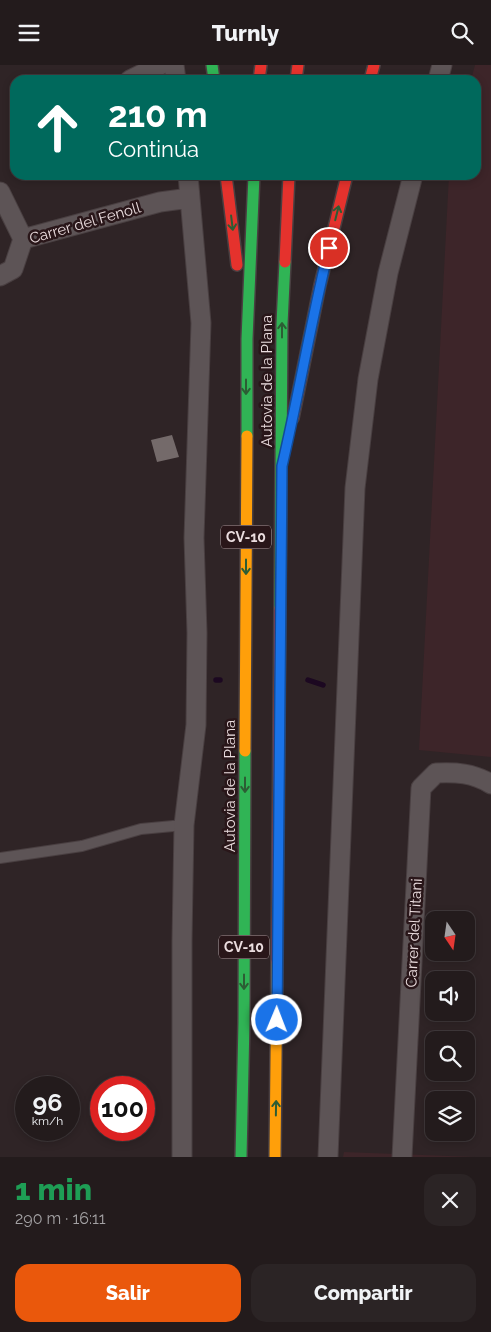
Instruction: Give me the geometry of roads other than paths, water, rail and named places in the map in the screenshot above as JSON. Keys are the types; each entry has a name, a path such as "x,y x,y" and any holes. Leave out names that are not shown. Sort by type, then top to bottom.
{"highway":[{"path":"227,180 247,339"},
{"name":"Autovia de la Plana","path":"241,1157 244,1012 247,339 254,180"},
{"name":"Autovia de la Plana","path":"275,1157 282,324 290,180"},
{"path":"282,466 297,402 320,285 346,180"}],"street":[{"path":"140,75 160,65"},
{"path":"182,1157 184,825 196,725 197,633 194,539 201,323 188,180"},
{"path":"328,1157 355,488 368,379 388,273 412,180"},
{"path":"0,192 24,239"},
{"name":"Carrer del Fenoll","path":"0,277 13,269 24,239 160,202 190,197"},
{"name":"Carrer del Titani","path":"402,1157 421,787 436,773 455,772 478,777 491,784"}],"lane":[{"path":"0,858 82,846 142,829 184,825"}],"waterway":[{"path":"308,680 323,685"}]}
